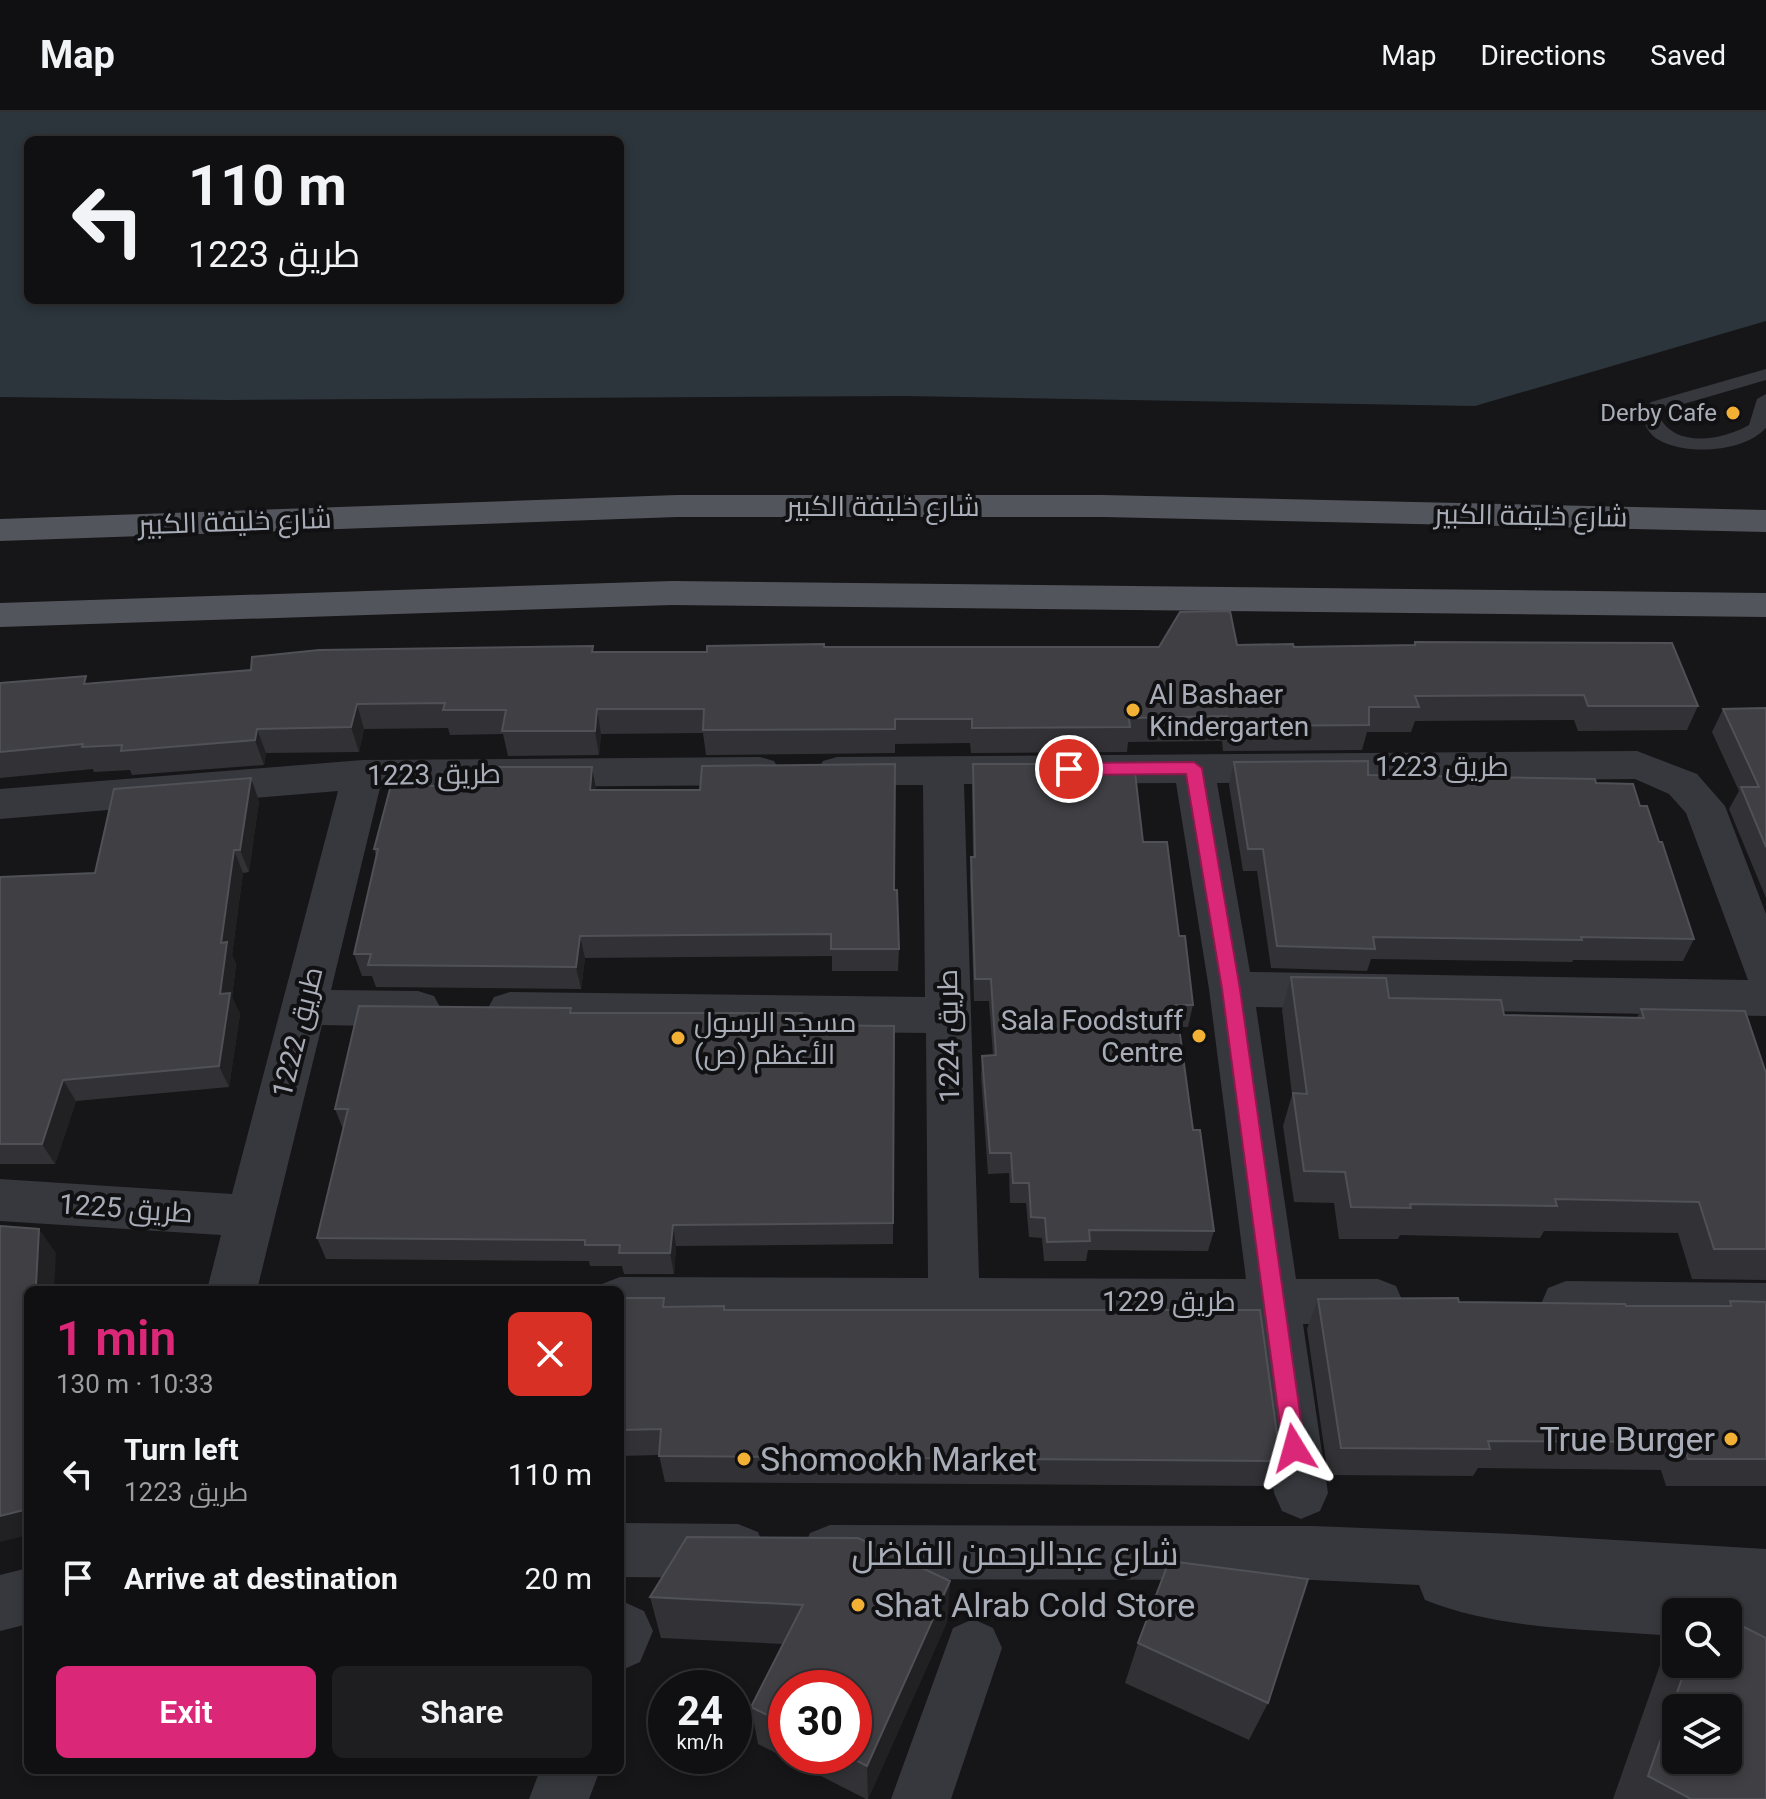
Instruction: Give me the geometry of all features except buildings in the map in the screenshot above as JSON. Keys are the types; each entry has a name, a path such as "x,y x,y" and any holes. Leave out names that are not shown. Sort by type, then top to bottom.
{"main road":[{"name":"شارع خليفة الكبير","path":"0,530 677,506 1119,506 1766,521"},
{"path":"0,615 672,593 1766,605"}],"street":[{"name":"طريق 1223","path":"0,804 363,774 1637,765 1676,780 1704,806 1766,972"},
{"path":"1194,768 1231,989 1301,1493"},
{"name":"طريق 1224","path":"943,770 954,1302"},
{"name":"طريق 1222","path":"233,1286 363,774"},
{"path":"1231,989 1766,998"},
{"path":"303,1007 948,1015"},
{"name":"طريق 1225","path":"0,1200 251,1216"},
{"name":"طريق 1229","path":"624,1300 1417,1302"},
{"path":"1528,1304 1766,1306"},
{"name":"شارع عبدالرحمن الفاضل","path":"624,1550 1313,1553 1515,1561 1766,1577"},
{"name":"شارع عبدالرحمن الفاضل","path":"1313,1553 1509,1593 1662,1607"},
{"path":"0,1603 24,1597"},
{"path":"1742,1614 1766,1616"},
{"path":"921,1799 973,1648"},
{"path":"559,1799 568,1774"}],"lane":[{"path":"1766,374 1657,406 1650,416 1658,431 1669,438 1688,442 1726,442 1739,439 1757,428 1766,399"}],"shaded area":[{"path":"0,112 1766,112 1766,321 1475,406 905,396 229,400 0,397"}],"place":[{"name":"Derby Cafe","path":"1733,413"},
{"name":"Al Bashaer Kindergarten","path":"1133,710"},
{"name":"Sala Foodstuff Centre","path":"1199,1036"},
{"name":"مسجد الرسول الأعظم (ص)","path":"678,1038"},
{"name":"True Burger","path":"1731,1439"},
{"name":"Shomookh Market","path":"744,1459"},
{"name":"Shat Alrab Cold Store","path":"858,1605"}],"route":[{"path":"1069,769 1194,768 1231,989 1294,1448"}]}
